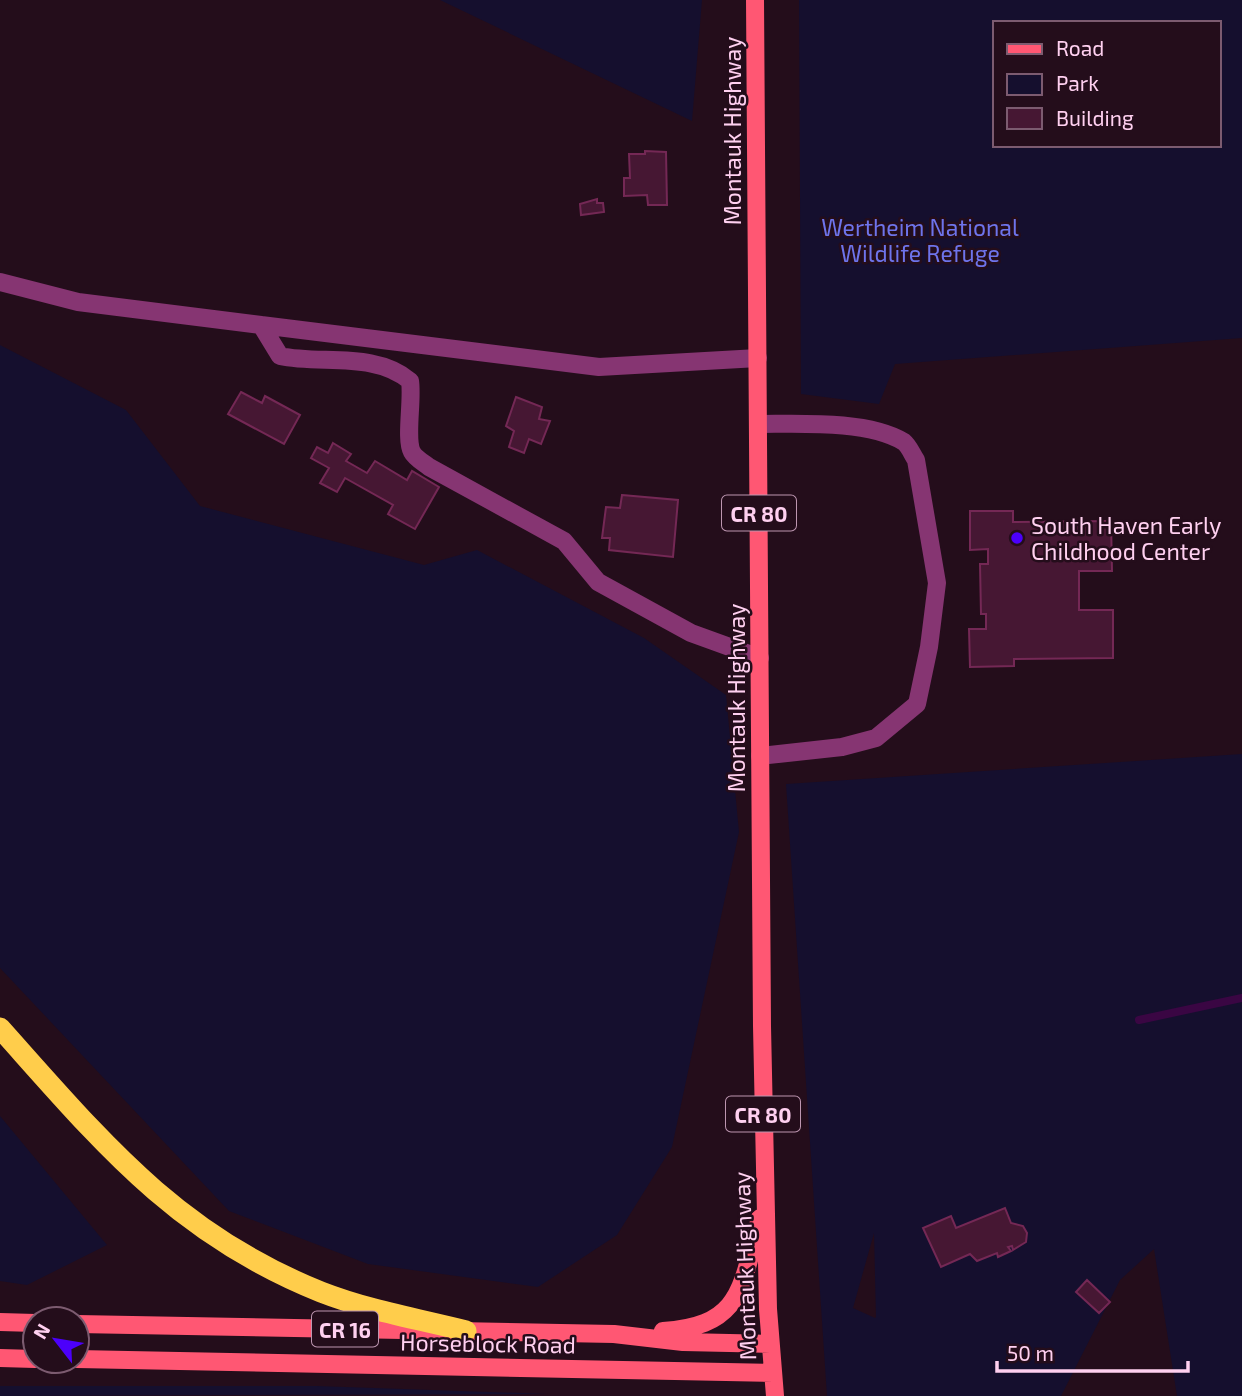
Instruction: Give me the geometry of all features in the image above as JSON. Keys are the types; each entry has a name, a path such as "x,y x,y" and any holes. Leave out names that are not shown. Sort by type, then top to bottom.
{"highway":[{"path":"0,1028 112,1152 171,1207 204,1230 270,1268 324,1293 466,1331"}],"main road":[{"name":"Montauk Highway","path":"755,0 765,1202 770,1344 775,1396"},
{"path":"614,1334 688,1330 715,1320 727,1311 742,1281 765,1202"},
{"path":"0,1322 21,1323"},
{"name":"Horseblock Road","path":"91,1324 614,1334 683,1342 770,1344"},
{"path":"0,1358 21,1359"},
{"name":"Horseblock Road","path":"91,1359 773,1373"}],"lane":[{"path":"0,282 78,302 599,367 758,358"},
{"path":"261,325 280,356 304,361 320,358 359,362 400,372 410,381 413,401 408,427 412,452 429,467 564,541 598,582 691,633 760,658"},
{"path":"759,424 815,423 877,432 906,443 916,460 937,583 929,647 917,704 876,738 842,747 760,756"}],"green space":[{"path":"440,0 702,0 692,121"},
{"name":"Wertheim National Wildlife Refuge","path":"799,0 1242,0 1242,338 895,364 879,404 801,394"},
{"path":"0,345 126,410 200,506 424,565 477,550 644,638 726,695 739,832 672,1147 617,1235 538,1287 368,1264 229,1211 0,968"},
{"path":"1242,754 1242,1396 1177,1396 1154,1249 1120,1280 1061,1396 827,1396 786,784","holes":["874,1233 876,1317 853,1308"]},
{"path":"0,1116 107,1245 27,1285 0,1281"},
{"path":"0,1386 317,1386 548,1394 0,1396"}],"building":[{"path":"645,151 666,152 667,205 648,205 647,195 624,196 624,178 630,178 629,154 645,154"},
{"path":"597,199 597,203 603,203 604,212 581,215 580,204"},
{"path":"241,392 262,403 265,396 300,415 284,444 228,414"},
{"path":"516,397 542,407 539,419 550,421 541,444 529,439 524,453 509,447 514,431 506,426"},
{"path":"333,443 351,454 346,461 367,473 375,461 407,480 412,471 439,487 415,529 388,514 393,505 345,478 337,492 320,483 329,468 311,458 317,447 328,453"},
{"path":"622,495 678,500 673,557 609,550 610,538 602,538 606,507 620,508"},
{"path":"970,511 1013,511 1013,522 1111,521 1112,571 1079,571 1079,610 1113,610 1113,658 1014,659 1014,666 970,667 969,629 986,629 986,614 981,614 980,564 988,564 988,549 970,550"},
{"path":"1005,1208 1011,1223 1023,1226 1027,1233 1026,1242 1013,1250 1012,1246 1008,1247 1011,1251 998,1257 997,1253 977,1261 970,1254 941,1267 923,1228 951,1216 956,1228"},
{"path":"1087,1280 1110,1302 1099,1313 1076,1292"}],"waterway":[{"path":"1139,1020 1242,998"}],"place":[{"name":"South Haven Early Childhood Center","path":"1017,538"}]}
